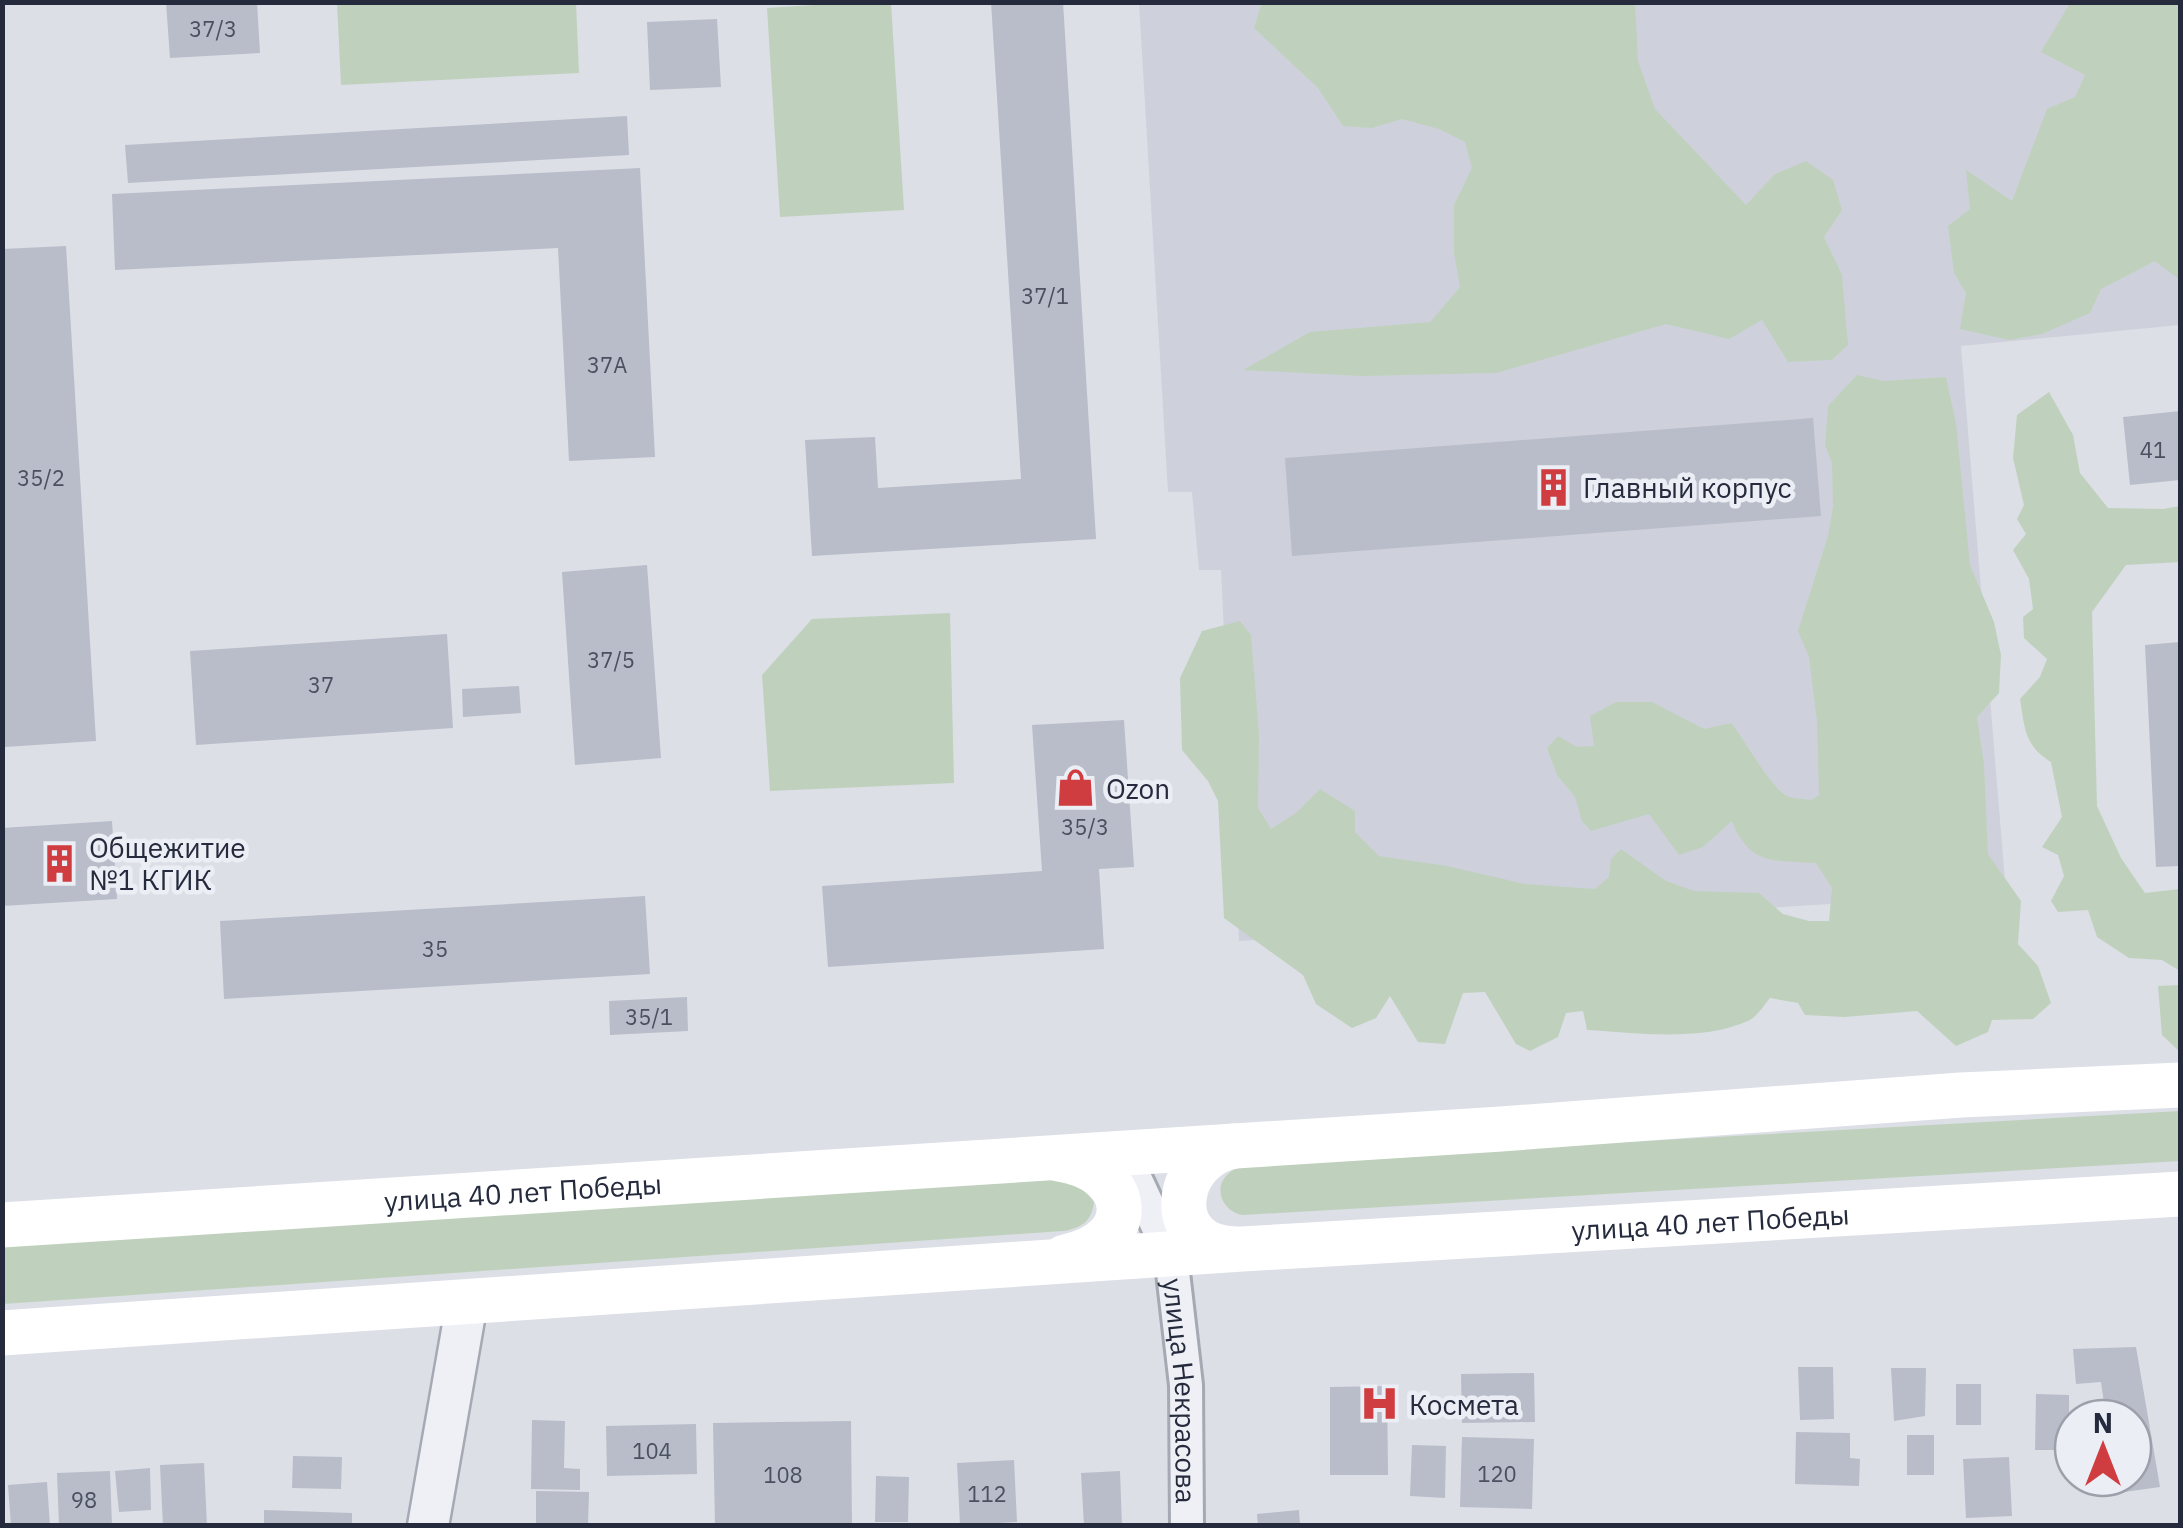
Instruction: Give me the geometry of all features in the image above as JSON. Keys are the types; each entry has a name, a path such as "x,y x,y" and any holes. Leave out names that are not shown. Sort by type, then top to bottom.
{"main road":[{"name":"улица 40 лет Победы","path":"2,1226 1961,1095 2180,1085"},
{"name":"улица 40 лет Победы","path":"1242,1249 1204,1244 1186,1219 1184,1201 1196,1167 1210,1154 1246,1145"},
{"name":"улица 40 лет Победы","path":"1044,1262 1082,1253 1103,1242 1113,1233 1118,1219 1116,1197 1108,1180 1096,1168 1046,1157"},
{"name":"улица 40 лет Победы","path":"2,1333 1242,1249 2180,1194"}],"street":[{"path":"1123,1152 1172,1255"},
{"name":"улица Некрасова","path":"1172,1255 1186,1384 1187,1526"},
{"path":"428,1526 467,1302"}],"shaded area":[{"path":"1139,3 2180,3 2180,325 1961,346 2006,893 1239,941 1221,570 1199,570 1192,492 1168,492"}],"green space":[{"path":"1262,2 1635,3 1638,61 1655,109 1746,205 1775,174 1806,161 1833,180 1842,210 1824,237 1842,275 1848,345 1832,360 1788,362 1762,320 1729,339 1666,324 1496,373 1361,376 1243,370 1310,332 1430,322 1460,287 1454,253 1454,205 1472,168 1465,142 1439,129 1402,119 1372,128 1343,126 1318,88 1254,28"},
{"path":"337,3 576,3 579,73 341,85"},
{"path":"891,3 904,210 780,217 767,8"},
{"path":"2070,3 2180,3 2180,280 2155,261 2101,289 2090,313 2042,334 2009,340 1960,329 1966,293 1954,273 1948,226 1970,209 1966,170 2012,201 2047,109 2075,97 2085,75 2041,52"},
{"path":"1857,375 1883,381 1946,377 1956,423 1970,565 1994,622 2001,655 1999,693 1977,717 1984,764 1988,854 2021,901 2018,944 2038,966 2051,1003 2033,1019 1992,1020 1988,1032 1956,1046 1917,1011 1844,1017 1805,1015 1798,1003 1770,998 1748,1021 1689,1034 1587,1030 1583,1011 1566,1013 1558,1037 1530,1051 1516,1044 1485,992 1463,993 1445,1044 1418,1042 1390,996 1376,1018 1352,1028 1316,1004 1303,975 1224,918 1218,801 1208,781 1182,750 1180,678 1202,631 1240,621 1251,635 1259,734 1258,808 1271,829 1296,813 1320,789 1355,811 1355,832 1379,856 1525,884 1595,889 1609,877 1611,859 1621,849 1666,881 1694,891 1759,893 1783,914 1809,921 1829,921 1832,888 1816,863 1764,858 1747,846 1732,821 1703,847 1679,855 1649,814 1591,831 1582,821 1575,797 1557,775 1547,748 1558,736 1577,747 1594,746 1590,716 1616,702 1652,702 1704,729 1731,723 1780,791 1799,799 1812,800 1819,795 1817,722 1809,657 1798,631 1828,536 1833,507 1832,462 1825,446 1828,406"},
{"path":"2049,392 2073,435 2080,473 2108,508 2180,506 2180,562 2126,565 2092,612 2097,806 2121,858 2145,893 2180,889 2180,971 2162,960 2129,958 2097,937 2088,910 2058,912 2051,901 2064,876 2058,855 2042,847 2062,817 2051,762 2031,743 2020,699 2040,677 2047,659 2024,638 2023,617 2033,609 2029,579 2013,550 2026,534 2017,519 2024,505 2013,458 2017,415"},
{"path":"950,613 954,783 770,791 762,675 812,619"},
{"path":"2180,985 2180,1052 2162,1035 2158,986"},
{"path":"2180,1111 2180,1161 1243,1215 1231,1210 1221,1194 1227,1175 1251,1163"},
{"path":"1071,1175 1094,1202 1085,1222 1063,1231 3,1304 3,1244"}],"building":[{"path":"166,2 257,2 260,53 170,58"},
{"path":"991,2 1063,2 1096,539 812,556 805,440 875,437 878,488 1021,479"},
{"path":"717,19 721,87 650,90 647,22"},
{"path":"627,116 629,155 128,183 125,145"},
{"path":"640,168 655,457 569,461 558,248 115,270 112,194"},
{"path":"66,246 96,741 5,747 2,249"},
{"path":"2180,411 2180,480 2130,485 2123,417"},
{"name":"Главный корпус","path":"1813,418 1821,516 1292,556 1285,458"},
{"path":"647,565 661,758 575,765 562,572"},
{"path":"447,634 453,728 196,745 190,651"},
{"path":"2180,642 2180,866 2156,867 2145,645"},
{"path":"519,686 521,713 463,717 462,689"},
{"path":"1124,720 1134,867 1099,869 1104,949 828,967 822,886 1042,871 1032,725"},
{"name":"Общежитие №1 КГИК","path":"112,821 117,899 2,906 2,828"},
{"path":"645,896 650,974 224,999 220,921"},
{"path":"687,997 688,1031 610,1035 609,1001"},
{"path":"2136,1347 2145,1398 2103,1398 2101,1382 2076,1384 2073,1349"},
{"path":"1798,1367 1833,1367 1834,1419 1800,1420"},
{"path":"1891,1368 1926,1368 1925,1416 1894,1421"},
{"path":"1534,1373 1535,1422 1462,1423 1461,1374"},
{"path":"1956,1384 1981,1384 1981,1425 1956,1425"},
{"path":"1387,1386 1388,1475 1330,1475 1330,1387"},
{"path":"2036,1394 2069,1395 2053,1398 2053,1450 2035,1450"},
{"path":"532,1420 565,1421 564,1468 580,1469 580,1490 531,1489"},
{"path":"851,1421 852,1526 715,1526 713,1423"},
{"path":"696,1424 697,1474 607,1476 606,1426"},
{"path":"1796,1432 1850,1433 1850,1458 1860,1459 1859,1486 1795,1484"},
{"path":"1907,1435 1934,1435 1934,1475 1907,1475"},
{"path":"1462,1437 1534,1439 1532,1509 1460,1507"},
{"path":"1412,1445 1446,1446 1445,1498 1410,1496"},
{"path":"2153,1446 2160,1487 2153,1488"},
{"path":"293,1456 342,1457 341,1489 292,1488"},
{"path":"2009,1457 2012,1516 1966,1518 1963,1459"},
{"path":"1014,1460 1017,1522 960,1525 957,1463"},
{"path":"204,1463 207,1526 163,1526 160,1465"},
{"path":"150,1468 151,1510 119,1512 115,1471"},
{"path":"110,1471 112,1526 59,1526 57,1473"},
{"path":"1120,1471 1122,1526 1084,1526 1081,1473"},
{"path":"876,1476 909,1477 908,1522 875,1522"},
{"path":"47,1482 50,1526 11,1526 8,1485"},
{"path":"536,1491 589,1492 588,1526 536,1525"},
{"path":"264,1510 352,1513 352,1526 264,1526"},
{"path":"1299,1510 1300,1526 1258,1526 1257,1514"}],"place":[{"name":"Главный корпус","path":"1553,487"},
{"name":"Ozon","path":"1076,788"},
{"name":"Общежитие №1 КГИК","path":"59,863"},
{"name":"Космета","path":"1379,1404"}]}
